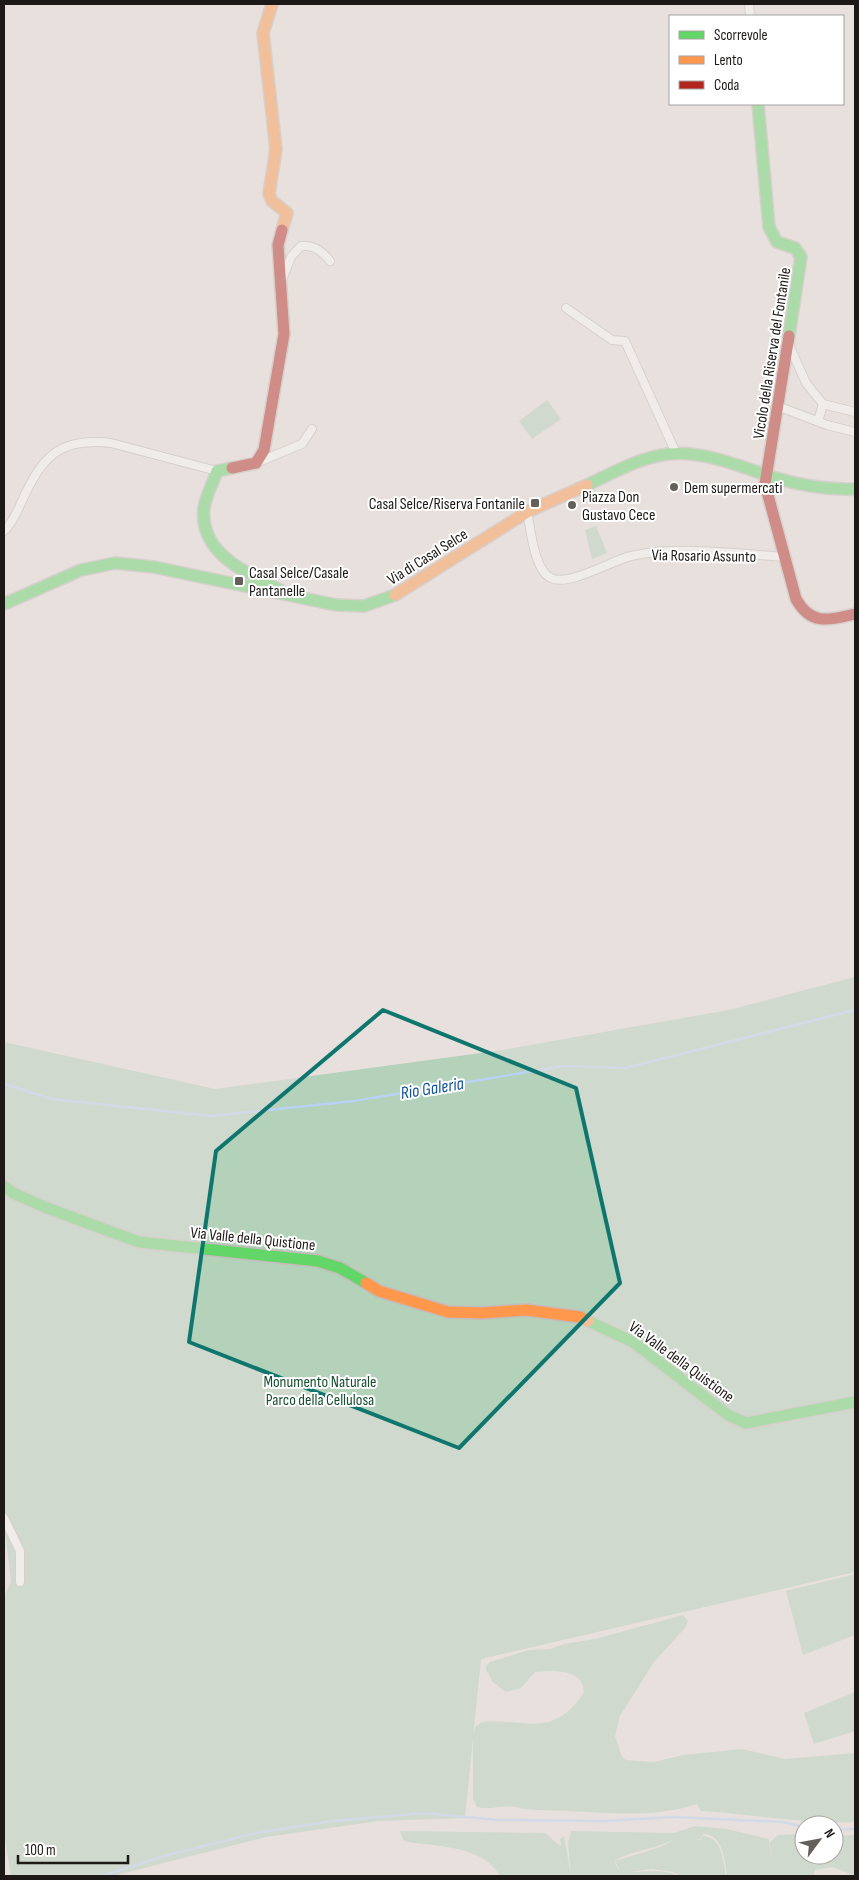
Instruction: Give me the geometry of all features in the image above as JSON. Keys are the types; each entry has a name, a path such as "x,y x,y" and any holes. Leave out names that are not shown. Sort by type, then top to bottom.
{"street":[{"path":"256,463 266,444 284,334 279,286 278,245 288,213 270,199 268,193 276,156 263,31 272,4"},
{"name":"Vicolo della Riserva del Fontanile","path":"758,105 770,228 777,242 795,248 802,257 780,407 765,486 797,603 808,616 818,620 855,614"},
{"path":"279,286 291,257 301,246 320,250 330,262"},
{"path":"566,308 612,340 625,341 676,453"},
{"path":"789,345 806,383 823,404 855,412"},
{"path":"818,421 823,404"},
{"path":"780,407 855,432"},
{"path":"4,531 12,521 39,467 51,455 67,447 94,442 111,443 218,471 256,463 302,444 312,429"},
{"name":"Via di Casal Selce","path":"4,604 81,570 116,564 154,567 291,596 350,606 364,606 384,600 527,512 646,458 676,453 825,489 855,489"},
{"path":"218,471 204,508 204,526 209,540 226,559 291,596"},
{"name":"Via Rosario Assunto","path":"527,512 541,568 550,578 558,580 584,574 630,556 651,553 689,552 784,557"},
{"name":"Via Valle della Quistione","path":"4,1186 13,1193 47,1208 139,1242 318,1261 340,1268 379,1291 448,1312 482,1313 526,1310 580,1317 633,1342 720,1410 739,1422 746,1423 855,1402"},
{"path":"4,1518 20,1551 20,1582"}],"highlighted area":[{"path":"383,1010 576,1088 620,1283 459,1448 189,1342 216,1151"}],"green space":[{"path":"547,400 561,419 532,439 519,421"},
{"path":"596,526 607,553 592,559 585,530"},
{"name":"Monumento Naturale Parco della Cellulosa","path":"855,977 855,1572 481,1659 473,1737 475,1727 482,1722 538,1724 550,1722 573,1707 584,1692 578,1678 572,1674 550,1671 535,1672 521,1688 506,1692 493,1682 486,1670 486,1666 490,1662 529,1650 550,1649 564,1644 595,1639 683,1615 688,1621 685,1628 654,1662 620,1716 615,1736 622,1757 626,1760 654,1762 683,1755 742,1749 785,1759 855,1753 855,1822 844,1822 844,1815 794,1815 794,1820 701,1811 697,1804 665,1811 633,1814 534,1810 510,1806 477,1807 473,1799 473,1738 465,1818 379,1821 266,1837 113,1876 11,1876 4,1833 4,1596 11,1582 4,1532 4,1042 215,1089 503,1050 729,1010"},
{"path":"855,1574 855,1635 803,1655 786,1591"},
{"path":"855,1692 855,1731 814,1744 804,1713"},
{"path":"695,1826 727,1829 769,1839 771,1859 770,1842 778,1835 794,1834 794,1865 844,1865 844,1836 855,1835 855,1876 833,1867 815,1870 813,1876 727,1876 724,1856 719,1843 710,1835 703,1834 701,1839 696,1840 701,1840 703,1836 709,1837 718,1845 726,1876 682,1876 673,1872 652,1869 632,1872 656,1871 678,1876 571,1876 568,1842 571,1831 674,1833","holes":["675,1839 661,1847 615,1861 619,1869 624,1871 618,1869 614,1861 621,1857"]},
{"path":"400,1831 545,1833 559,1845 561,1845 560,1839 564,1836 571,1876 500,1876 482,1858 471,1853 459,1849 408,1842 403,1840"}],"waterway":[{"name":"Rio Galeria","path":"4,1084 52,1099 211,1116 354,1101 564,1066 625,1068 855,1010"},
{"path":"102,1876 164,1856 256,1833 333,1821 424,1813 497,1820 604,1821 673,1817 783,1822 794,1825"},
{"path":"844,1830 855,1829"}],"traffic: fast":[{"path":"758,105 769,227 777,242 795,248 801,257 789,336"},
{"path":"587,485 648,458 683,453 710,457 805,485 835,489 855,489"},
{"path":"232,468 217,471 206,498 204,524 209,538 227,560 280,590"},
{"path":"4,604 81,570 115,563 154,567 336,605 364,606 395,595"},
{"path":"4,1186 13,1193 47,1208 139,1242 318,1261 340,1268 366,1283"},
{"path":"588,1321 633,1342 728,1415 746,1423 855,1402"}],"traffic: slow":[{"path":"272,4 263,33 276,149 269,194 272,201 287,213 282,230"},
{"path":"395,595 527,512 587,485"},
{"path":"366,1283 379,1291 448,1312 482,1313 526,1310 580,1317 588,1321"}],"traffic: jam":[{"path":"232,468 256,463 264,450 284,334 278,245 282,230"},
{"path":"789,336 765,484 796,599 802,608 808,614 821,619 855,614"}],"place":[{"name":"Dem supermercati","path":"674,487"},
{"name":"Casal Selce/Riserva Fontanile","path":"535,503"},
{"name":"Piazza Don Gustavo Cece","path":"572,505"},
{"name":"Casal Selce/Casale Pantanelle","path":"239,581"}]}
